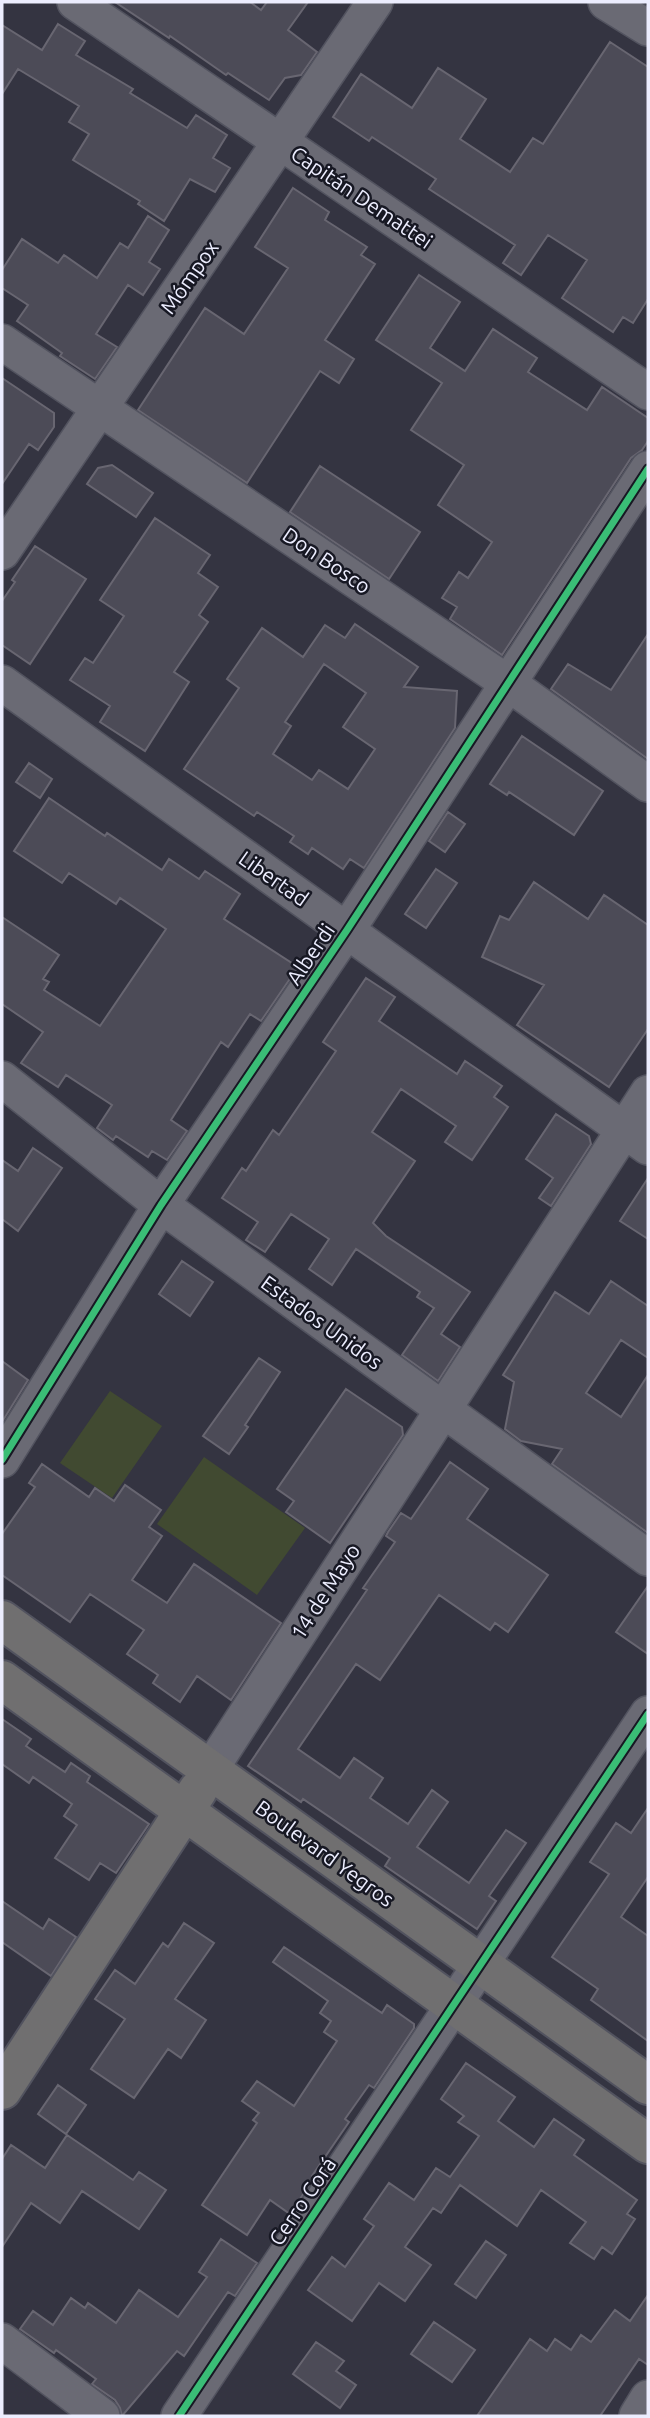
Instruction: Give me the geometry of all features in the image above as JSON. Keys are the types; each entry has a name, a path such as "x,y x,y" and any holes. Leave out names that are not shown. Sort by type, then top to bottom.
{"main road":[{"name":"Boulevard Yegros","path":"2,1620 648,2085"},
{"path":"2,1680 648,2144"},
{"name":"14 de Mayo","path":"2,2090 210,1770"}],"street":[{"name":"Capitán Demattei","path":"75,2 648,392"},
{"name":"Mómpox","path":"2,552 375,2"},
{"path":"606,2 648,28"},
{"name":"Don Bosco","path":"2,342 508,683 648,784"},
{"name":"Alberdi","path":"2,1460 161,1205 347,930 648,469"},
{"name":"Libertad","path":"2,683 636,1138"},
{"name":"Estados Unidos","path":"2,1079 161,1205 648,1558"},
{"name":"14 de Mayo","path":"210,1770 442,1409 636,1138 648,1093"},
{"name":"Cerro Corá","path":"179,2416 648,1714"},
{"path":"2,2342 102,2416"},
{"path":"637,2416 648,2399"}],"green space":[{"path":"110,1391 162,1426 112,1498 60,1463"},
{"path":"204,1457 305,1528 257,1595 157,1524"}],"building":[{"path":"115,2 250,2 261,10 267,2 308,2 288,30 317,52 301,75 285,78 269,100"},
{"path":"58,24 85,41 76,55 133,89 130,93 187,128 196,115 227,135 213,158 230,168 215,192 190,179 164,221 138,204 140,201 73,160 89,134 69,122 79,106 18,69 2,94 2,25 42,50"},
{"path":"610,42 648,67 648,299 633,323 623,317 613,332 562,298 587,260 548,235 521,275 503,263 515,245 429,189 436,179 372,137 369,141 333,117 361,74 412,108 438,68 486,99 460,139 510,172 533,138 543,144"},
{"path":"293,188 329,212 325,220 367,247 361,255 375,264 325,340 354,359 339,383 320,371 247,483 138,410 205,308 244,334 288,268 255,247"},
{"path":"148,216 169,230 149,262 160,269 143,295 128,285 96,334 117,347 95,379 60,356 62,353 17,321 28,305 2,288 2,270 22,239 58,263 64,255 97,278 120,243 128,248"},
{"path":"419,275 460,302 430,348 465,371 493,329 537,358 528,372 587,410 602,387 648,418 648,441 642,450 631,458 502,655 450,619 457,607 442,598 459,572 468,578 492,542 438,505 464,465 411,430 442,383 376,340"},
{"path":"2,378 54,413 54,427 38,450 29,444 2,484"},
{"path":"112,465 153,493 136,517 87,484 98,468"},
{"path":"320,466 420,532 389,579 290,512"},
{"path":"155,518 210,555 198,573 218,587 199,615 208,622 174,672 189,682 145,751 100,722 110,706 70,680 85,658 93,663 124,616 100,600"},
{"path":"35,546 86,579 30,664 2,645 2,601 15,582 12,580"},
{"path":"355,624 418,667 404,687 457,691 455,728 364,868 350,859 343,869 312,848 308,854 290,842 294,836 257,812 254,816 184,769 239,688 227,679 262,628 303,657 325,625 345,638","holes":["324,664 366,693 343,727 375,749 348,789 319,770 312,780 273,754 291,726 285,722"]},
{"path":"648,634 648,759 551,689 568,664 611,690"},
{"path":"522,736 603,791 574,835 509,792 507,795 490,784"},
{"path":"29,763 52,779 40,798 16,782"},
{"path":"49,798 162,870 169,859 199,879 205,871 240,894 224,919 298,967 261,1021 250,1014 228,1047 221,1042 171,1120 187,1131 167,1160 152,1151 148,1157 116,1136 113,1140 97,1128 112,1105 66,1075 58,1087 21,1063 43,1032 2,1004 2,917 59,955 43,979 49,982 44,990 100,1026 166,929 120,898 116,904 69,873 62,883 14,851"},
{"path":"448,812 465,824 445,852 429,841"},
{"path":"436,869 457,883 426,928 405,914"},
{"path":"534,882 588,919 604,895 648,925 648,1029 609,1087 517,1025 544,985 482,957 500,916 509,920"},
{"path":"366,978 395,997 379,1021 457,1074 465,1061 502,1086 494,1097 508,1107 472,1160 445,1142 456,1126 401,1089 372,1132 415,1161 373,1223 386,1236 470,1292 441,1334 460,1347 438,1381 402,1355 434,1308 417,1297 420,1292 356,1249 332,1285 309,1269 329,1239 291,1214 265,1252 246,1240 258,1222 222,1198 242,1168 246,1171 273,1130 279,1135 336,1051 323,1042"},
{"path":"556,1114 589,1136 591,1144 551,1206 539,1198 553,1178 526,1159"},
{"path":"33,1148 62,1168 18,1231 2,1219 2,1160 18,1171"},
{"path":"648,1178 648,1239 620,1221"},
{"path":"182,1261 213,1282 190,1316 159,1294"},
{"path":"611,1281 648,1306 648,1358 621,1340 586,1393 621,1417 648,1375 648,1533 552,1464 562,1449 521,1441 505,1429 514,1382 503,1375 555,1292 589,1314"},
{"path":"259,1358 280,1372 229,1454 203,1436"},
{"path":"2,1361 28,1380 2,1422"},
{"path":"346,1389 402,1427 403,1435 330,1543 286,1512 294,1501 277,1489"},
{"path":"450,1462 488,1489 467,1519 548,1575 508,1632 495,1623 490,1630 439,1595 380,1680 356,1664 298,1749 340,1778 354,1758 383,1778 370,1798 408,1824 432,1790 448,1802 417,1847 469,1883 506,1830 526,1843 489,1896 496,1901 477,1929 385,1866 390,1858 303,1799 301,1802 248,1766 367,1590 363,1588 395,1542 386,1536 388,1532 401,1513 411,1519"},
{"path":"42,1464 89,1497 95,1488 114,1501 125,1485 161,1510 149,1527 162,1536 132,1580 167,1603 194,1564 281,1623 231,1700 197,1676 180,1702 153,1683 158,1675 127,1654 144,1630 90,1594 70,1622 2,1575 2,1534 35,1487 29,1483"},
{"path":"648,1586 648,1654 616,1632"},
{"path":"2,1719 31,1739 26,1746 65,1772 71,1763 90,1776 87,1782 149,1824 116,1873 100,1863 89,1880 55,1858 77,1825 64,1816 72,1804 33,1777 29,1783 2,1764"},
{"path":"648,1808 648,1877 621,1917 648,1936 648,2041 591,2000 598,1989 552,1957 609,1874 590,1862 616,1823 631,1833"},
{"path":"2,1901 43,1929 49,1919 76,1937 51,1976 2,1942"},
{"path":"184,1923 214,1943 175,1999 206,2020 181,2058 168,2049 134,2098 91,2069 125,2019 95,1999 115,1970 135,1984 163,1943 168,1947"},
{"path":"284,1947 382,2013 387,2005 414,2024 414,2028 374,2088 369,2085 345,2119 349,2122 290,2214 270,2200 247,2235 202,2205 257,2123 253,2120 259,2113 242,2101 257,2081 294,2106 337,2041 324,2032 331,2021 320,2013 328,2001 273,1962"},
{"path":"466,2063 515,2097 498,2121 534,2147 554,2119 584,2140 574,2155 637,2200 627,2214 635,2219 612,2254 602,2247 594,2259 570,2243 586,2222 541,2190 517,2226 460,2185 441,2213 433,2208 405,2247 431,2265 405,2301 379,2283 352,2321 308,2290 332,2257 345,2267 374,2226 364,2219 389,2183 414,2200 436,2168 450,2177 479,2136 458,2122 464,2116 441,2099"},
{"path":"58,2085 86,2105 66,2134 38,2114"},
{"path":"67,2135 133,2180 139,2172 166,2190 139,2229 82,2191 60,2223 31,2203 2,2247 2,2159 11,2145 45,2168"},
{"path":"221,2239 257,2263 235,2296 228,2292 184,2356 177,2351 122,2416 115,2400 92,2384 96,2379 56,2350 54,2353 20,2329 33,2311 53,2325 71,2298 85,2308 88,2303 116,2323 139,2290 178,2317 207,2277 199,2272"},
{"path":"486,2241 506,2255 476,2298 455,2284"},
{"path":"648,2295 648,2365 639,2359 600,2416 477,2416 530,2339 547,2351 555,2339 571,2350 581,2335 591,2342 615,2310 630,2321"},
{"path":"434,2322 475,2350 452,2382 411,2354"},
{"path":"316,2342 344,2361 336,2371 356,2385 340,2408 293,2374"}],"cycle path":[{"path":"2,1460 161,1205 347,930 648,469"},
{"path":"179,2416 648,1714"}]}
